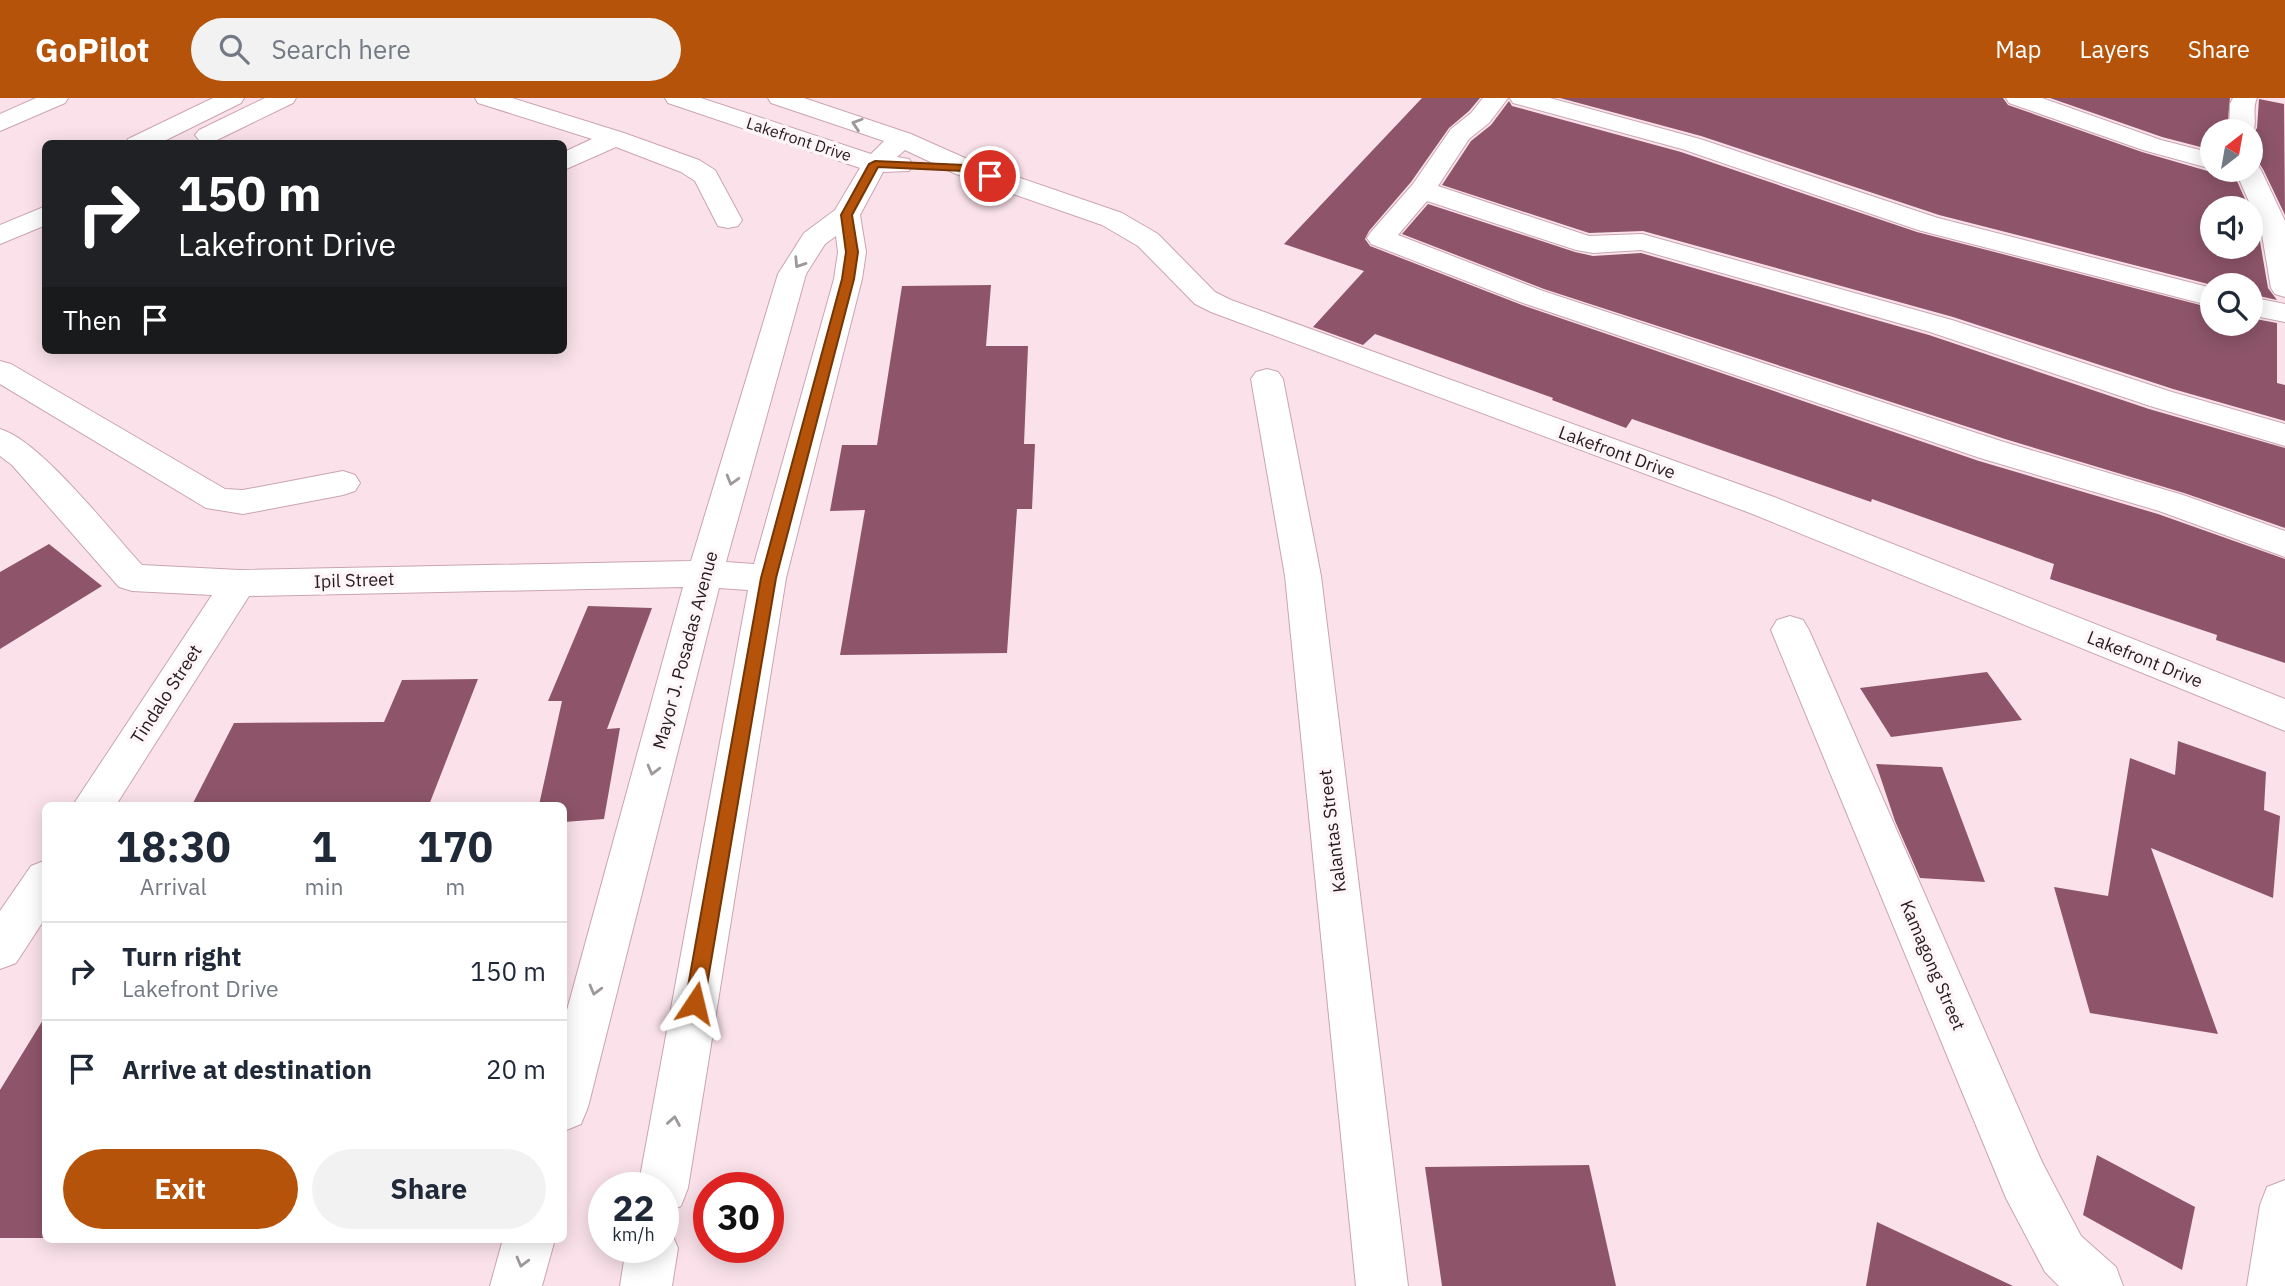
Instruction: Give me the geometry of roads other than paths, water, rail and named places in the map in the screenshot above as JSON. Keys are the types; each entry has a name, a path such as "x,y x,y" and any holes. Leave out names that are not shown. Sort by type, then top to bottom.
{"street":[{"path":"0,123 56,98"},
{"path":"145,140 232,98"},
{"path":"198,140 284,98"},
{"path":"488,98 615,138 690,166 706,176 728,220"},
{"name":"Lakefront Drive","path":"677,98 875,164 965,168"},
{"name":"Lakefront Drive","path":"780,98 902,139 965,168 1131,228 1148,240 1205,298 1221,306 1762,505 2285,715"},
{"path":"1496,98 1480,118 1460,134 1422,190 1381,238 1533,297 1992,450 2171,503 2285,544"},
{"path":"1522,98 1691,144 1928,224 2200,294"},
{"path":"2018,98 2152,145 2200,158"},
{"path":"2242,119 2242,104 2245,98"},
{"path":"567,161 615,138"},
{"name":"Mayor J. Posadas Avenue","path":"567,1096 705,574 792,274 814,239 846,215 875,164 902,139"},
{"path":"2253,182 2275,229 2285,288"},
{"path":"0,209 42,189"},
{"path":"1422,190 1586,244 1599,246 1622,240 1642,242 1759,274 1941,326 2161,399 2285,435"},
{"path":"666,1172 768,578 848,279 852,252 846,215"},
{"path":"0,236 42,216"},
{"path":"2263,309 2285,313"},
{"path":"0,371 218,500 243,502 343,483"},
{"name":"Kalantas Street","path":"1267,379 1303,576 1375,1204 1382,1286"},
{"name":"Ipil Street","path":"0,440 24,457 132,578 239,583 705,574 768,578"},
{"name":"Tindalo Street","path":"96,802 239,583"},
{"name":"Kamagong Street","path":"1790,630 2024,1180 2063,1254 2097,1286"},
{"path":"0,949 42,885"},
{"path":"2273,1286 2285,1205"},
{"path":"516,1286 527,1243"},
{"path":"646,1286 650,1263"}]}
